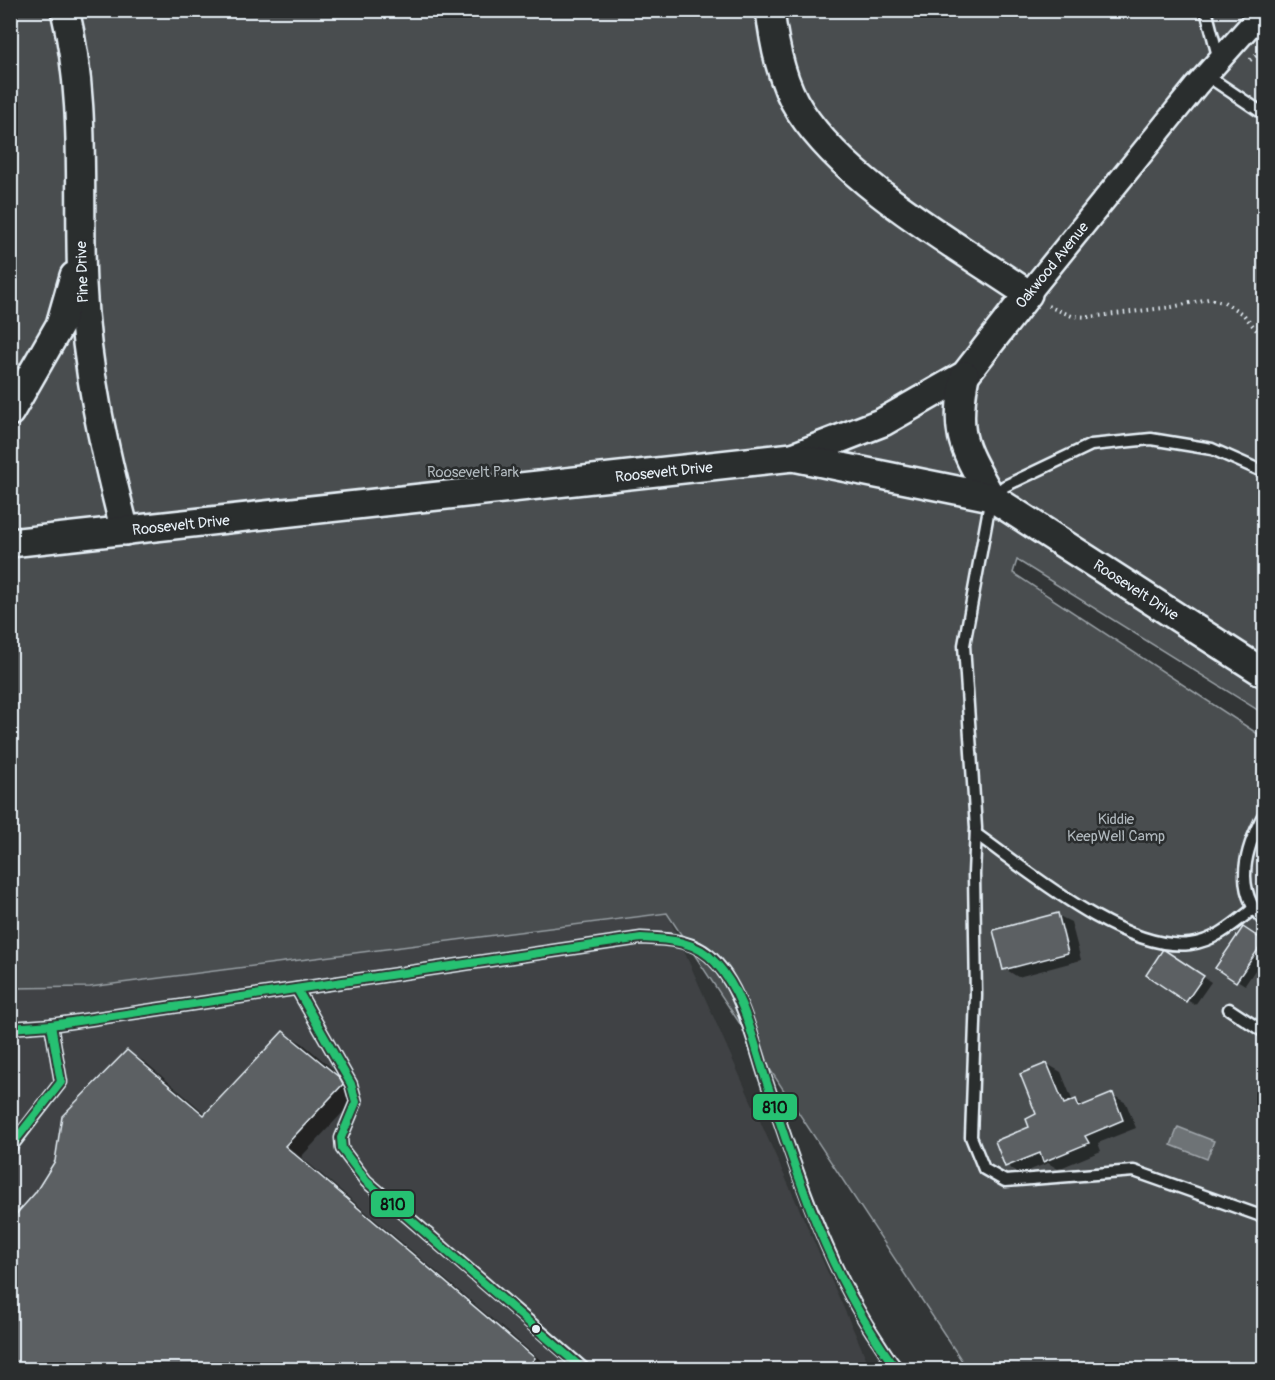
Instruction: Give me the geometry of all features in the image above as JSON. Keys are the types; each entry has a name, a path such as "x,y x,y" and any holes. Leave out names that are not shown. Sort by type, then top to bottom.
{"street":[{"name":"Pine Drive","path":"64,10 78,81 85,330 100,435 125,531"},
{"path":"770,10 784,78 799,110 823,142 884,196 1028,294"},
{"name":"Oakwood Avenue","path":"794,457 883,422 965,375 1028,294 1213,68 1264,10"},
{"path":"10,412 60,325 70,295 81,239"},
{"path":"965,375 959,408 963,441 991,497"},
{"name":"Roosevelt Drive","path":"10,543 794,457 991,497 1264,673"}],"lane":[{"path":"1206,10 1213,68 1264,114"},
{"path":"1264,472 1212,448 1151,439 1091,445 1005,486 991,497 964,645 976,834 974,874 976,995 971,1137 984,1168 1005,1181 1134,1171 1264,1217"},
{"path":"1264,814 1251,837 1246,862 1245,889 1253,909 1264,921"},
{"path":"976,834 1064,896 1117,928 1138,937 1189,944 1217,936 1253,909"},
{"path":"10,1028 51,1025 641,938 677,940 703,951 724,973 740,1003 779,1119 827,1243 864,1322 899,1370"},
{"path":"297,989 351,1084 356,1102 341,1138 342,1149 346,1157 366,1181 585,1370"},
{"path":"1229,1009 1264,1032"},
{"path":"10,1148 61,1082 51,1025"}],"path":[{"path":"1051,306 1072,316 1090,317 1172,307 1208,299 1224,302 1244,315 1264,339"}],"shaded area":[{"path":"667,913 867,1360 879,1369 11,1369 10,988 90,987"},
{"path":"1178,1127 1214,1141 1207,1159 1171,1145"}],"green space":[{"name":"Roosevelt Park","path":"10,11 1264,11 1264,714 1017,560 1013,573 1264,738 1264,1369 1013,1370 964,1364 667,913 90,987 11,988"}],"building":[{"path":"1058,913 1068,953 1003,970 993,930"},
{"path":"1243,927 1264,941 1236,982 1215,968"},
{"path":"1163,949 1204,976 1186,1002 1146,975"},
{"path":"283,1031 345,1082 285,1146 535,1358 525,1370 10,1370 10,1221 35,1193 55,1161 62,1116 127,1050 204,1115"},
{"path":"1047,1063 1064,1104 1076,1099 1079,1107 1113,1093 1123,1120 1085,1136 1089,1143 1043,1162 1040,1153 1005,1167 995,1141 1029,1127 1026,1119 1036,1114 1020,1074"}],"transit line":[{"name":"810","path":"10,1028 51,1025 641,938 662,939 691,946 716,963 734,989 747,1019 809,1206 851,1296 867,1325 898,1370"},
{"name":"810","path":"297,989 351,1084 356,1102 341,1138 342,1149 366,1181 584,1370"},
{"name":"810","path":"10,1147 61,1082 51,1025"}],"park label":[{"name":"Kiddie KeepWell Camp","path":"1116,828"}]}
